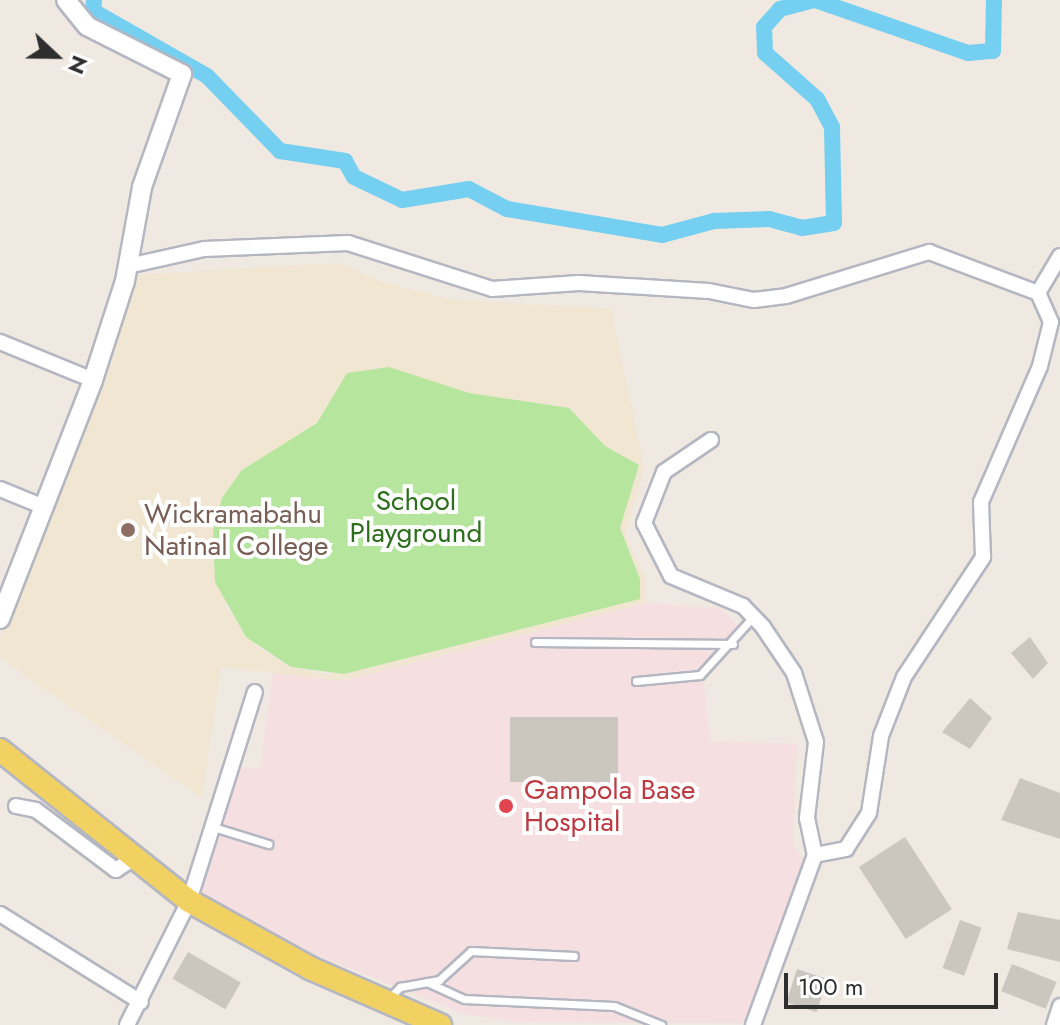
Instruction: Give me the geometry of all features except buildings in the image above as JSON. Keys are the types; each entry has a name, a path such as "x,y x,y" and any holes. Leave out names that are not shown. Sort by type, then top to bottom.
{"main road":[{"path":"0,750 189,901 385,1002 440,1025"}],"street":[{"path":"0,619 93,380 128,266 142,187 182,74 87,26 66,0"},
{"path":"128,266 204,249 348,243 492,289 579,283 709,291 754,300 786,296 929,252 1038,293 1051,322 1040,366 981,502 983,557 904,677 881,736 869,813 846,849 815,855"},
{"path":"1038,293 1060,256"},
{"path":"0,342 93,380"},
{"path":"711,440 664,472 644,523 671,576 743,606 794,673 811,713 817,766 807,818 815,855 753,1025"},
{"path":"0,489 44,507"},
{"path":"127,1025 189,901 255,692"},
{"path":"16,806 36,810 116,870 135,857"},
{"path":"0,914 141,1002"},
{"path":"1054,1025 1060,1006"}],"lane":[{"path":"636,681 700,675 733,644 753,617"},
{"path":"535,642 733,644"},
{"path":"213,827 268,844"},
{"path":"385,1002 400,987 439,980 471,951 574,956"},
{"path":"427,982 464,999 614,1006 661,1025"}],"shaded area":[{"name":"Wickramabahu Natinal College","path":"339,263 385,283 453,300 611,309 644,468 625,535 646,578 645,603 343,681 221,667 202,798 0,658 0,637 106,372 135,275","holes":["375,366 469,393 569,408 605,446 639,465 619,528 640,579 327,675 291,667 258,648 225,606 242,470 308,431"]},
{"name":"Gampola Base Hospital","path":"645,603 720,608 743,629 703,677 710,741 797,744 793,842 804,862 744,1023 518,1022 464,1014 287,943 198,897 227,766 260,769 273,673 343,681"}],"green space":[{"name":"School Playground","path":"389,367 469,393 569,408 605,446 639,465 620,528 640,579 640,599 344,674 291,667 246,637 215,582 213,531 222,498 242,470 317,423 347,373"}],"waterway":[{"path":"94,0 93,11 207,76 280,151 345,161 354,177 402,200 469,189 507,209 662,235 714,221 769,219 802,228 834,223 832,127 817,99 765,53 764,27 780,9 814,0"},
{"path":"815,0 968,53 993,51 994,0"}],"place":[{"name":"Wickramabahu Natinal College","path":"128,530"},
{"name":"Gampola Base Hospital","path":"506,806"}]}
